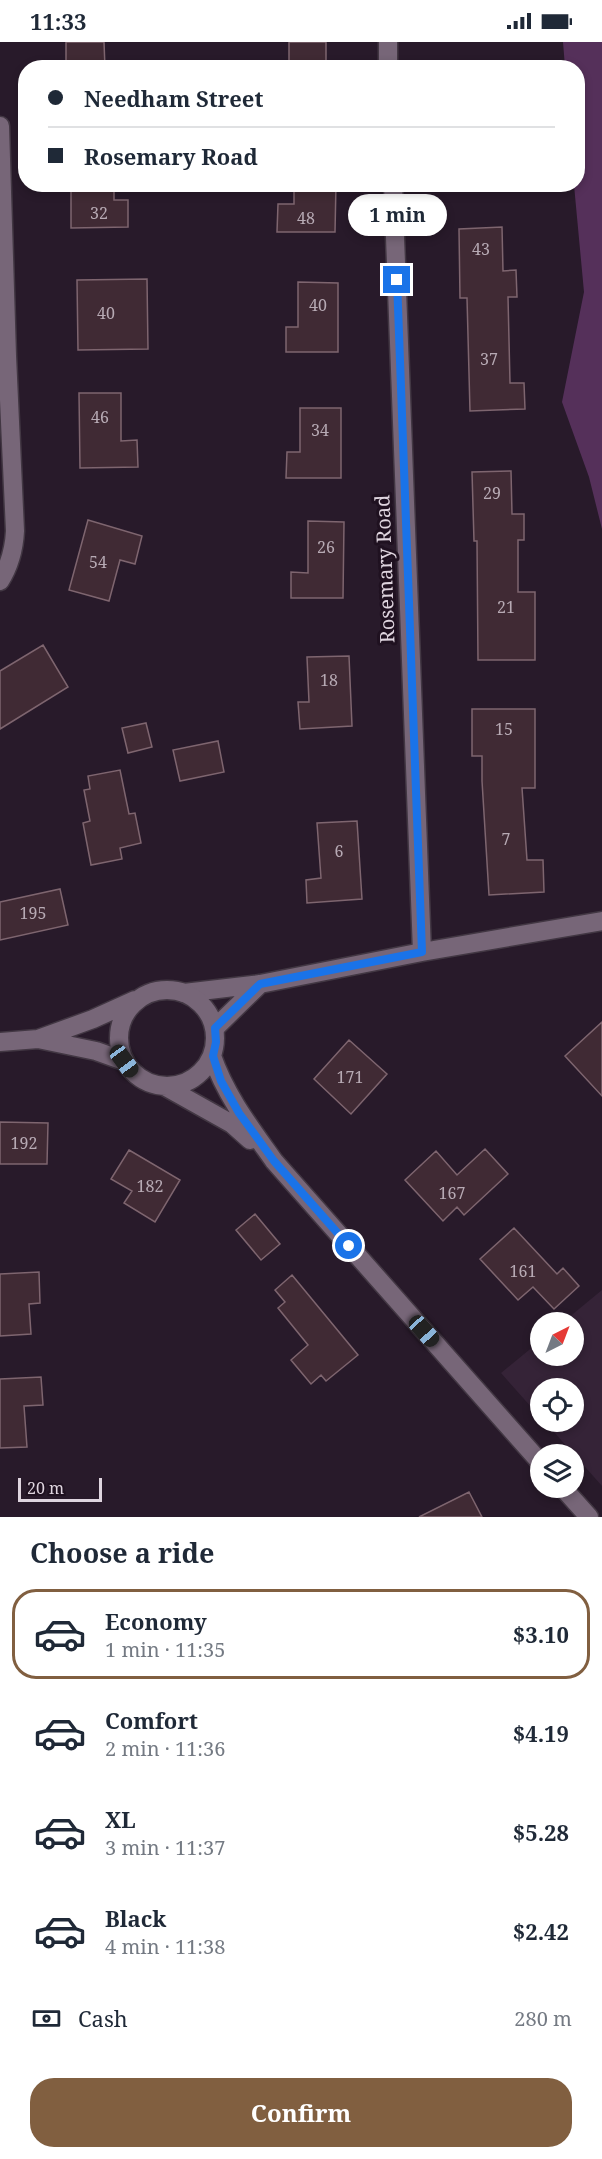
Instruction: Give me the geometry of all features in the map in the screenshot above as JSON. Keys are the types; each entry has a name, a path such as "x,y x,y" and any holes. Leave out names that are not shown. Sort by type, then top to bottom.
{"street":[{"path":"387,42 388,60"},
{"path":"0,126 15,531 9,566 0,581"},
{"name":"Rosemary Road","path":"393,192 422,952"},
{"path":"184,993 260,984 422,952 602,921"},
{"path":"215,1028 260,984"},
{"path":"0,1042 38,1039 93,1019 152,992 169,989 184,993 198,1001 209,1013 215,1028 216,1042 213,1056 205,1069 194,1079 181,1085 166,1087 153,1085 141,1080 124,1061 119,1041 122,1021 128,1008 138,999"},
{"path":"38,1039 96,1051 124,1061"},
{"path":"213,1056 221,1081 239,1113 274,1161 530,1451"},
{"path":"166,1087 232,1124 274,1161"},
{"path":"572,1498 589,1517"}],"shaded area":[{"path":"563,42 602,42 602,529 589,477 562,402 584,292 575,192 585,192 585,60 564,60"},
{"path":"602,1290 602,1486 584,1466 584,1444 565,1444 554,1432 584,1432 584,1378 530,1378 530,1406 501,1373 530,1349 530,1366 584,1366 584,1312 575,1312"}],"building":[{"path":"66,42 104,42 105,60 66,60"},
{"path":"289,42 326,42 326,60 289,60"},
{"path":"71,192 114,192 114,200 128,200 128,227 71,228"},
{"path":"294,192 336,192 335,232 277,232 278,204 294,204"},
{"path":"502,227 503,271 516,270 517,297 508,297 510,383 524,383 525,409 470,411 467,298 460,298 459,229"},
{"path":"147,279 148,349 78,350 77,280"},
{"path":"298,282 338,283 338,352 286,352 286,327 298,327"},
{"path":"79,393 121,393 121,441 137,440 138,467 80,468"},
{"path":"300,408 341,408 341,478 286,478 287,452 300,452"},
{"path":"511,471 512,514 524,514 524,540 518,540 518,592 535,592 535,660 478,660 477,541 474,541 472,472"},
{"path":"88,520 142,536 135,564 120,560 109,601 69,590"},
{"path":"308,521 344,522 343,598 291,598 291,572 308,573"},
{"path":"43,645 68,687 0,729 0,671"},
{"path":"349,656 352,726 300,729 298,702 309,702 307,657"},
{"path":"472,709 535,709 535,788 522,788 527,860 543,860 544,892 489,895 482,756 472,756"},
{"path":"146,723 152,747 128,753 122,728"},
{"path":"218,741 224,772 180,781 173,750"},
{"path":"120,770 129,814 135,813 141,843 120,848 122,859 91,865 83,823 90,821 84,790 90,789 88,776"},
{"path":"357,821 362,899 307,903 306,880 321,878 317,823"},
{"path":"60,889 68,925 0,940 0,902"},
{"path":"602,1022 602,1096 565,1056"},
{"path":"349,1040 387,1074 351,1114 314,1079"},
{"path":"0,1122 48,1123 47,1164 0,1164"},
{"path":"485,1149 508,1174 464,1215 457,1207 443,1221 405,1180 436,1151 457,1175"},
{"path":"129,1150 180,1180 155,1222 124,1203 132,1191 111,1179"},
{"path":"255,1214 280,1244 261,1260 236,1230"},
{"path":"514,1228 557,1274 563,1268 579,1286 554,1309 533,1287 518,1300 480,1259"},
{"path":"39,1272 40,1303 29,1304 31,1334 0,1336 0,1274"},
{"path":"292,1275 358,1355 326,1381 321,1375 311,1384 291,1360 308,1345 278,1308 285,1302 275,1290"},
{"path":"41,1377 43,1405 24,1406 27,1447 0,1448 0,1379"},
{"path":"469,1492 482,1517 419,1517"}],"route":[{"path":"349,1246 274,1161 239,1113 221,1081 213,1056 216,1042 215,1028 260,984 422,952 397,280"}]}
